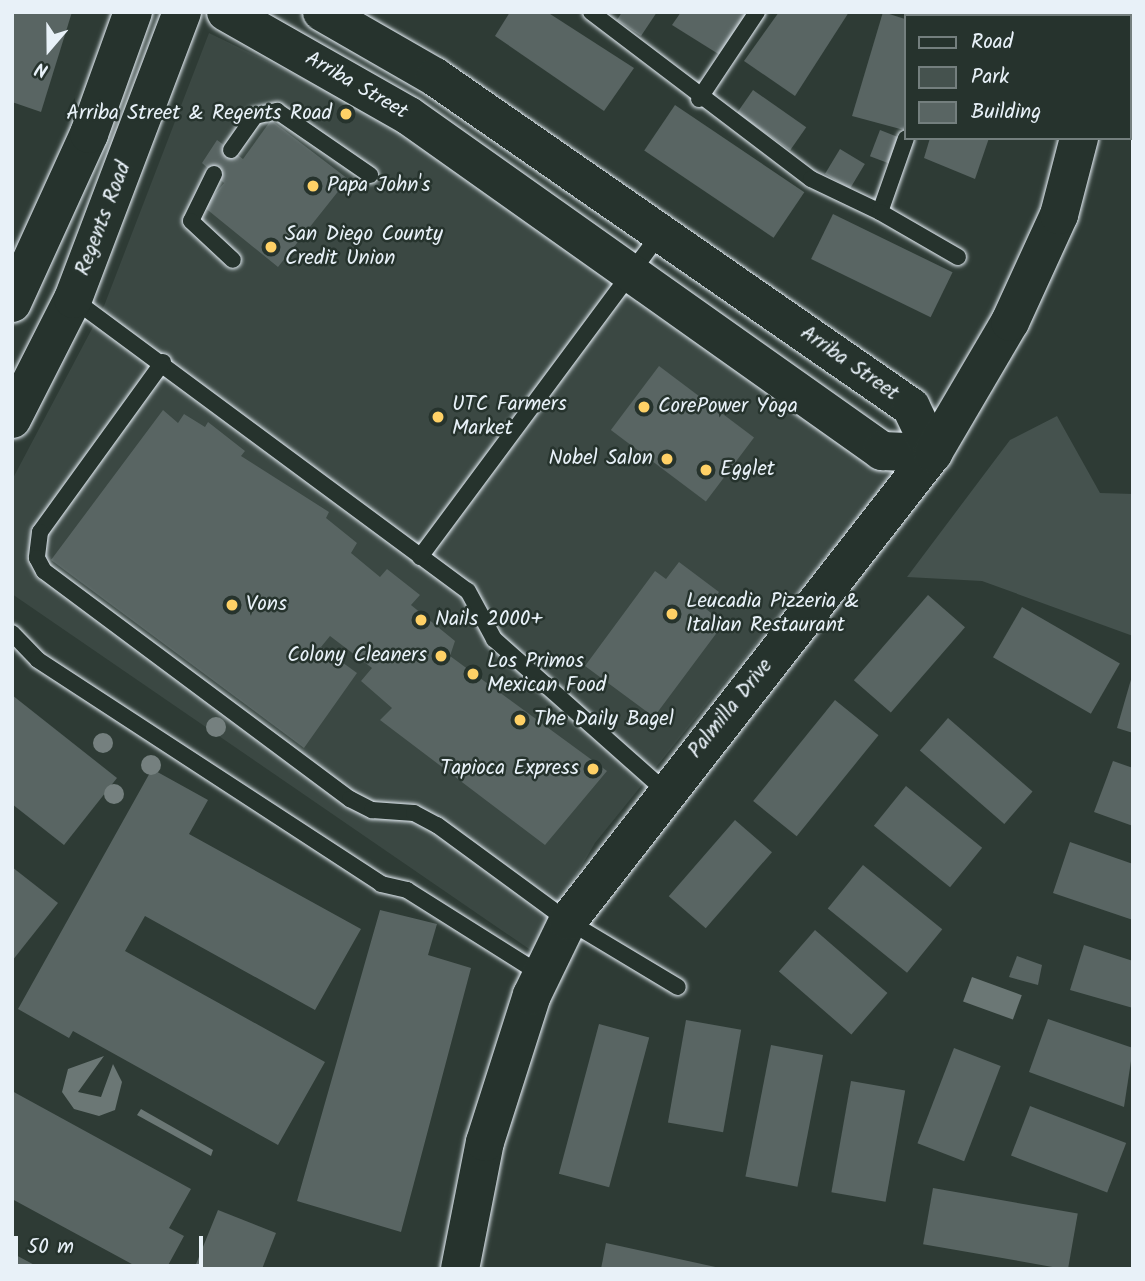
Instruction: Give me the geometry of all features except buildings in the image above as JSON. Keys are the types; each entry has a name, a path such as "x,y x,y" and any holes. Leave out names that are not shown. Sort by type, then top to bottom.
{"street":[{"path":"12,303 89,134 133,12"},
{"name":"Regents Road","path":"12,419 73,299 182,12"},
{"name":"Arriba Street","path":"226,12 409,116 634,271 882,451 933,453 911,407 435,77 322,12"},
{"name":"Palmilla Drive","path":"460,1269 485,1142 542,975 568,921 664,790 933,453 1026,286 1059,215 1079,140"}],"lane":[{"path":"591,12 699,99 811,179 880,212 958,257"},
{"path":"699,99 757,12"},
{"path":"231,150 255,116 277,111 370,174"},
{"path":"880,212 905,140"},
{"path":"214,174 191,221 233,260"},
{"path":"420,557 660,233"},
{"path":"73,299 163,362 468,591 494,639 664,790"},
{"path":"163,362 40,532 37,558 44,571 350,799 372,810 414,813 437,825 568,921 678,987"},
{"path":"12,634 38,660 381,884 407,890 542,975"}],"shaded area":[{"path":"209,33 391,121 899,466 595,843 532,951 12,594 12,480 104,306"},
{"path":"972,977 1022,995 1013,1020 963,1001"},
{"path":"104,1056 78,1092 101,1097 113,1064 122,1082 115,1110 99,1116 74,1109 62,1092 68,1069"},
{"path":"141,1109 213,1150 211,1156 137,1115"}],"green space":[{"path":"1057,416 1100,493 1133,494 1133,636 982,581 907,577 1010,440"}],"place":[{"name":"Arriba Street & Regents Road","path":"346,114"},
{"name":"Papa John's","path":"313,186"},
{"name":"San Diego County Credit Union","path":"271,247"},
{"name":"CorePower Yoga","path":"644,407"},
{"name":"UTC Farmers Market","path":"438,417"},
{"name":"Nobel Salon","path":"667,459"},
{"name":"Egglet","path":"706,470"},
{"name":"Vons","path":"232,605"},
{"name":"Leucadia Pizzeria & Italian Restaurant","path":"672,614"},
{"name":"Nails 2000+","path":"421,620"},
{"name":"Colony Cleaners","path":"441,656"},
{"name":"Los Primos Mexican Food","path":"473,674"},
{"name":"The Daily Bagel","path":"520,720"},
{"name":"Tapioca Express","path":"593,769"}]}
